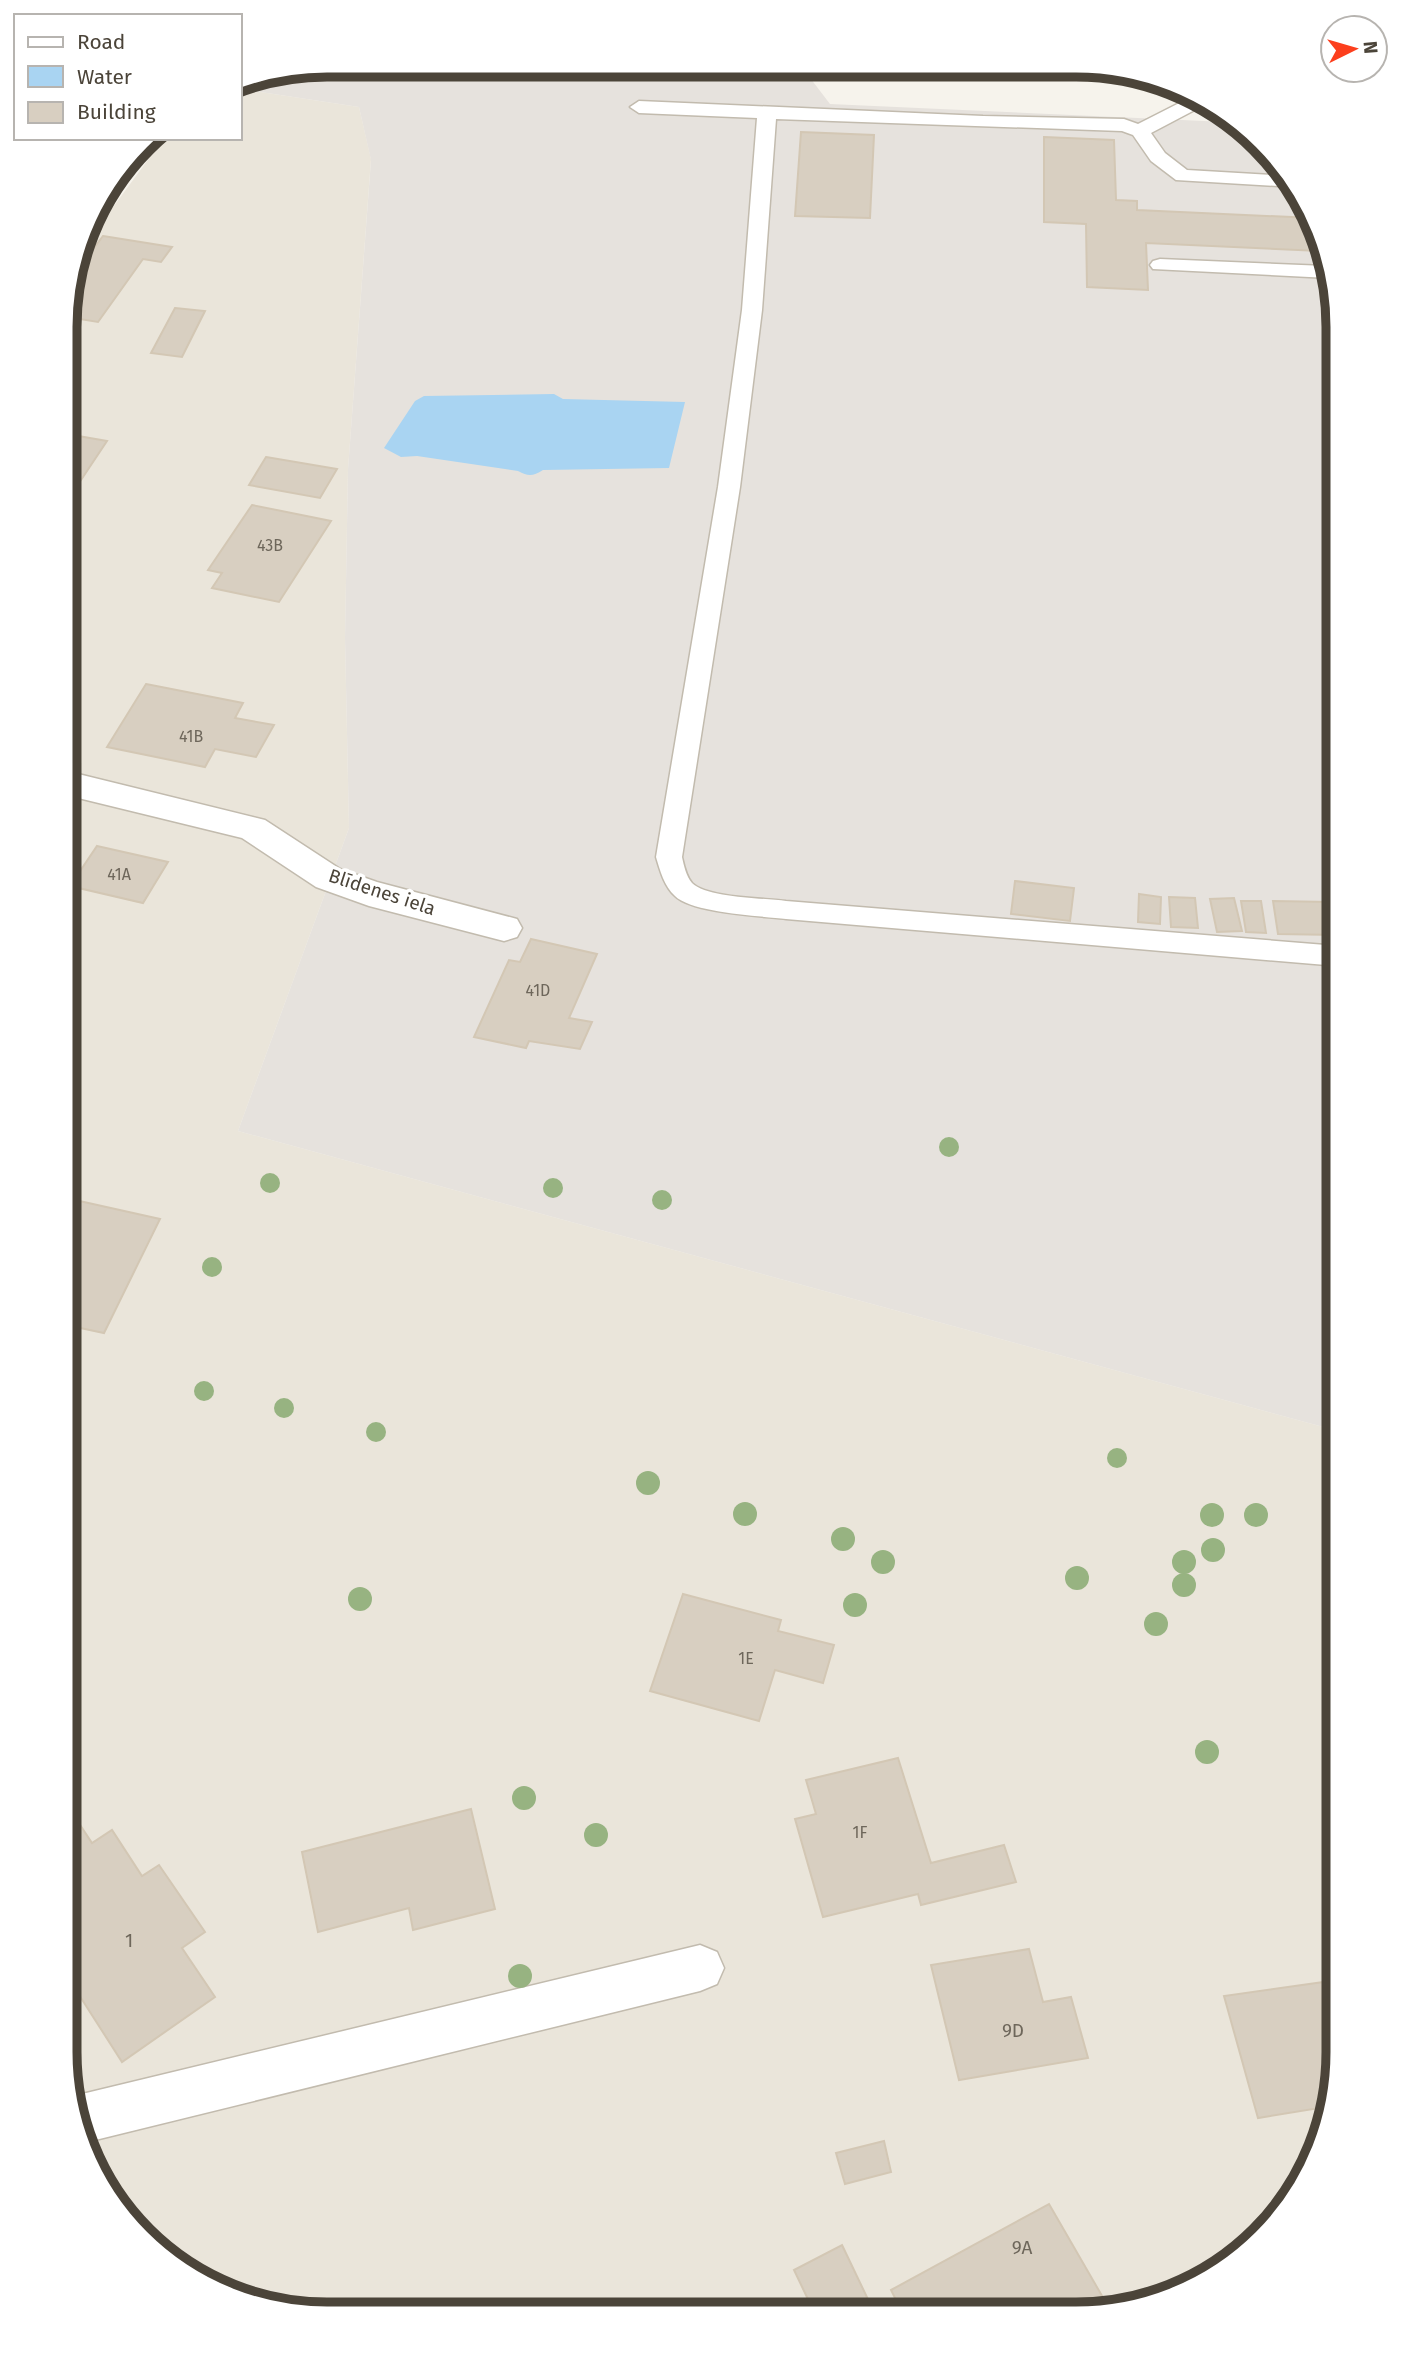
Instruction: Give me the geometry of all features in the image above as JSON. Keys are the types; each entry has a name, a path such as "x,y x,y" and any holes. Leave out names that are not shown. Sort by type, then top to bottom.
{"street":[{"name":"Blīdenes iela","path":"77,786 253,829 328,878 369,893 504,928"},
{"path":"86,2118 700,1968"}],"lane":[{"path":"1140,131 1190,104"},
{"path":"639,107 767,114 1124,125 1140,131 1156,157 1183,176 1279,181"},
{"path":"767,114 752,310 729,487 669,857 674,875 686,891 712,899 786,910 1326,955"},
{"path":"1160,265 1319,272"}],"shaded area":[{"path":"810,77 830,104 1218,122 1253,150 1284,188 1313,247 1324,294 1326,327 1326,1428 238,1131 349,828 345,638 348,469 371,160 359,107 247,90 310,78"},
{"path":"247,90 359,107 371,159 348,469 345,638 349,828 238,1131 1326,1428 1324,2085 1307,2148 1284,2191 1253,2229 1201,2269 1172,2283 1141,2293 1109,2300 1076,2302 294,2300 231,2283 188,2260 150,2229 110,2177 96,2148 86,2117 79,2085 77,2052 77,327 82,278 97,229 163,140 242,140 242,92"}],"water":[{"path":"554,394 563,399 685,402 669,468 543,470 528,475 518,471 417,456 401,457 384,448 415,401 424,396"}],"building":[{"path":"1076,77 1112,81 1006,78"},
{"path":"801,132 874,135 870,218 795,216"},
{"path":"1044,137 1114,140 1116,200 1137,201 1137,210 1301,217 1314,251 1146,243 1148,290 1087,287 1086,224 1044,222"},
{"path":"103,236 172,247 161,262 143,259 98,322 77,319 79,294 88,256"},
{"path":"175,308 205,311 182,357 151,353"},
{"path":"77,436 107,441 77,486"},
{"path":"266,457 337,469 320,498 249,485"},
{"path":"252,505 331,521 279,602 212,588 222,573 208,570"},
{"path":"146,684 243,703 235,718 274,725 256,757 215,749 205,767 107,747"},
{"path":"97,846 168,862 143,903 77,888 77,876"},
{"path":"1015,881 1074,888 1070,921 1011,914"},
{"path":"1139,894 1161,897 1160,924 1138,922"},
{"path":"1169,897 1195,898 1198,928 1171,927"},
{"path":"1234,898 1242,931 1217,932 1210,899"},
{"path":"1241,901 1261,901 1266,933 1246,932"},
{"path":"1273,901 1326,902 1326,935 1278,934"},
{"path":"531,939 597,954 569,1018 592,1022 580,1049 529,1041 526,1048 474,1037 509,960 520,962"},
{"path":"77,1200 160,1219 104,1333 77,1327"},
{"path":"683,1594 781,1620 778,1631 834,1645 823,1683 775,1670 759,1721 650,1691"},
{"path":"898,1758 931,1863 1004,1845 1016,1882 921,1905 918,1894 823,1917 795,1819 816,1814 806,1780"},
{"path":"471,1809 495,1909 413,1930 409,1908 318,1932 302,1852"},
{"path":"77,1820 92,1843 112,1830 142,1876 159,1865 205,1932 182,1948 215,1997 122,2062 77,1992"},
{"path":"1029,1949 1043,2002 1071,1997 1088,2058 959,2080 931,1965"},
{"path":"1326,1982 1326,2052 1319,2108 1258,2118 1224,1996"},
{"path":"884,2141 891,2172 845,2184 836,2153"},
{"path":"1049,2204 1105,2300 897,2302 891,2290"},
{"path":"842,2245 869,2302 809,2302 794,2270"}]}
